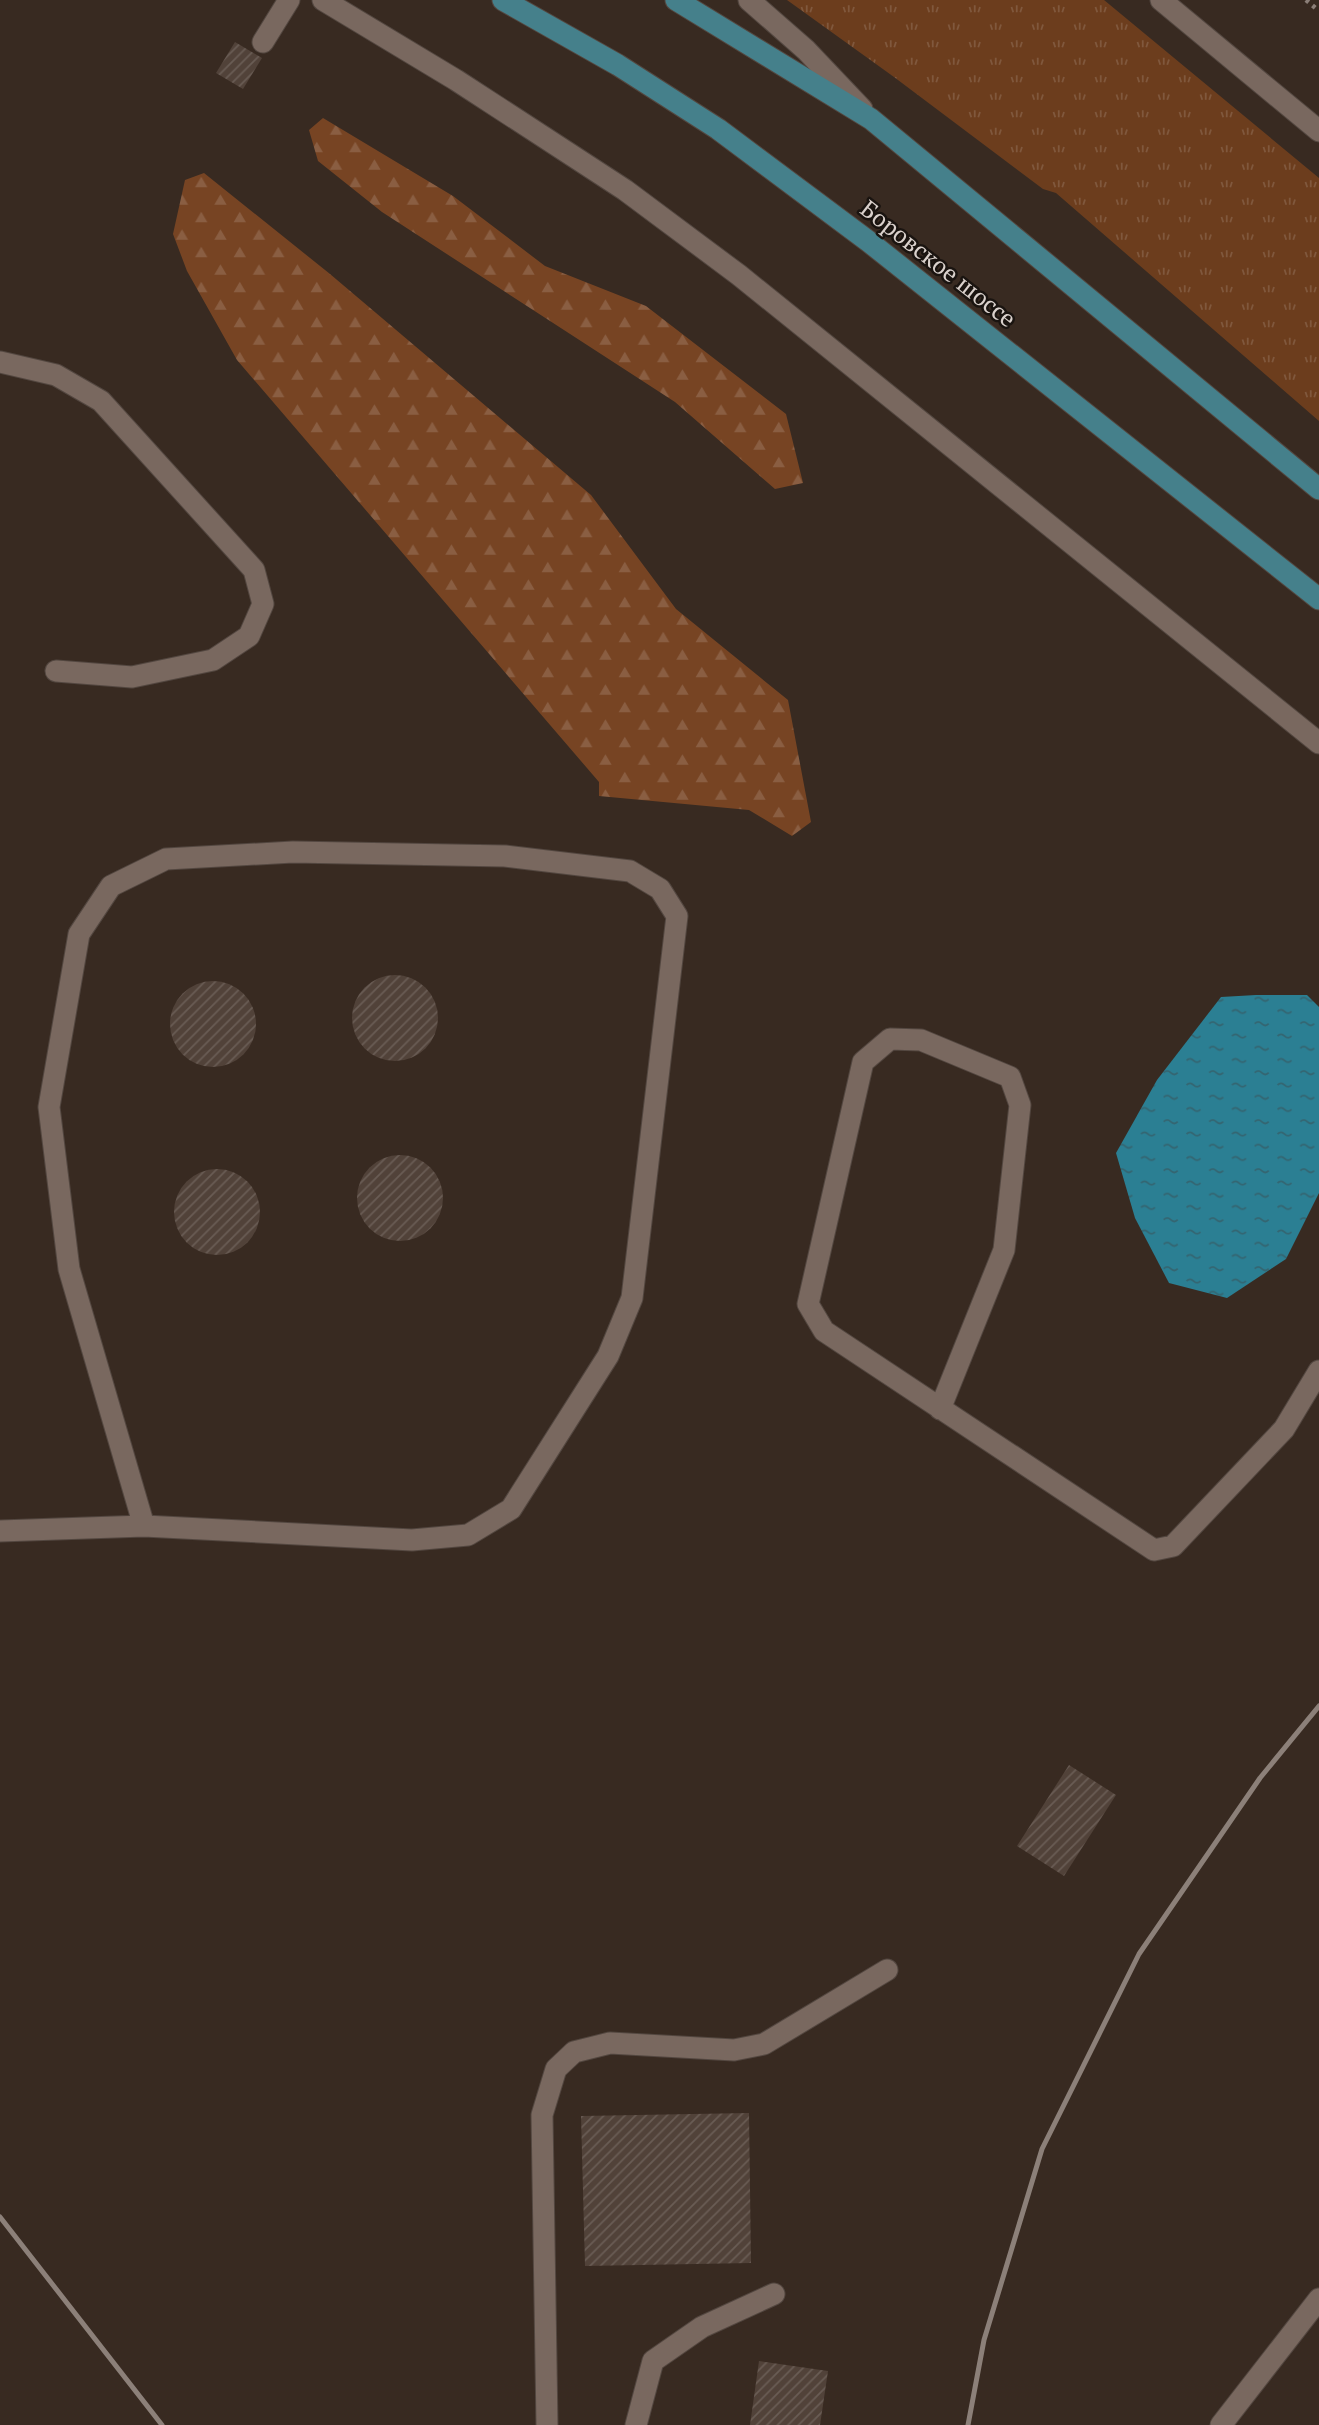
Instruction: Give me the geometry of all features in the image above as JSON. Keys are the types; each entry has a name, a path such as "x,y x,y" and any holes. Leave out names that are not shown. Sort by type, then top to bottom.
{"main road":[{"name":"Боровское шоссе","path":"503,0 618,65 718,129 868,242 1319,599"},
{"path":"677,0 870,119 1319,489"}],"street":[{"path":"263,42 289,0"},
{"path":"323,0 456,80 625,190 739,275 1319,743"},
{"path":"749,0 806,50 870,119"},
{"path":"1161,0 1319,131"},
{"path":"0,362 56,375 101,401 254,570 263,604 249,636 213,660 132,677 56,670"},
{"path":"0,1531 144,1526 412,1540 468,1535 511,1509 608,1356 632,1298 677,916 660,889 630,871 505,856 293,852 166,859 111,886 79,934 49,1107 69,1269 144,1526"},
{"path":"940,1409 1004,1250 1020,1105 1010,1077 921,1040 890,1040 863,1062 808,1304 824,1331 940,1409 1154,1550 1173,1546 1284,1429 1319,1371"},
{"path":"547,2425 542,2115 556,2069 574,2052 610,2042 734,2050 764,2044 887,1970"},
{"path":"636,2425 653,2361 702,2328 774,2294"},
{"path":"1221,2425 1319,2299"}],"path":[{"path":"1306,0 1319,11"}],"green space":[{"path":"787,0 1104,0 1319,178 1319,421 1056,193 1043,189"},
{"path":"323,118 453,196 545,266 646,306 786,414 803,483 775,489 675,402 382,212 318,161 309,130"},
{"path":"204,173 330,274 591,495 676,609 788,700 811,822 792,836 749,810 599,796 599,782 237,360 187,271 173,234 185,180"}],"water":[{"path":"1307,995 1319,1007 1319,1193 1286,1259 1227,1298 1169,1283 1135,1218 1116,1153 1157,1080 1221,997"}],"building":[{"path":"235,42 262,58 243,89 216,73"},
{"path":"395,975 419,982 431,994 438,1018 431,1042 419,1054 395,1061 371,1054 359,1042 352,1018 359,994 371,982"},
{"path":"213,981 237,988 249,1000 256,1024 249,1048 237,1060 213,1067 189,1060 177,1048 170,1024 177,1000 189,988"},
{"path":"400,1155 424,1162 436,1174 443,1198 436,1222 424,1234 400,1241 376,1234 364,1222 357,1198 364,1174 376,1162"},
{"path":"217,1169 241,1176 253,1188 260,1212 253,1236 241,1248 217,1255 193,1248 181,1236 174,1212 181,1188 193,1176"},
{"path":"1069,1765 1116,1795 1064,1876 1017,1846"},
{"path":"749,2113 751,2263 585,2266 581,2116"},
{"path":"759,2361 828,2371 820,2425 750,2425"}],"railway":[{"path":"968,2425 984,2340 1042,2149 1139,1954 1260,1778 1319,1706"},
{"path":"0,2217 162,2425"}]}
